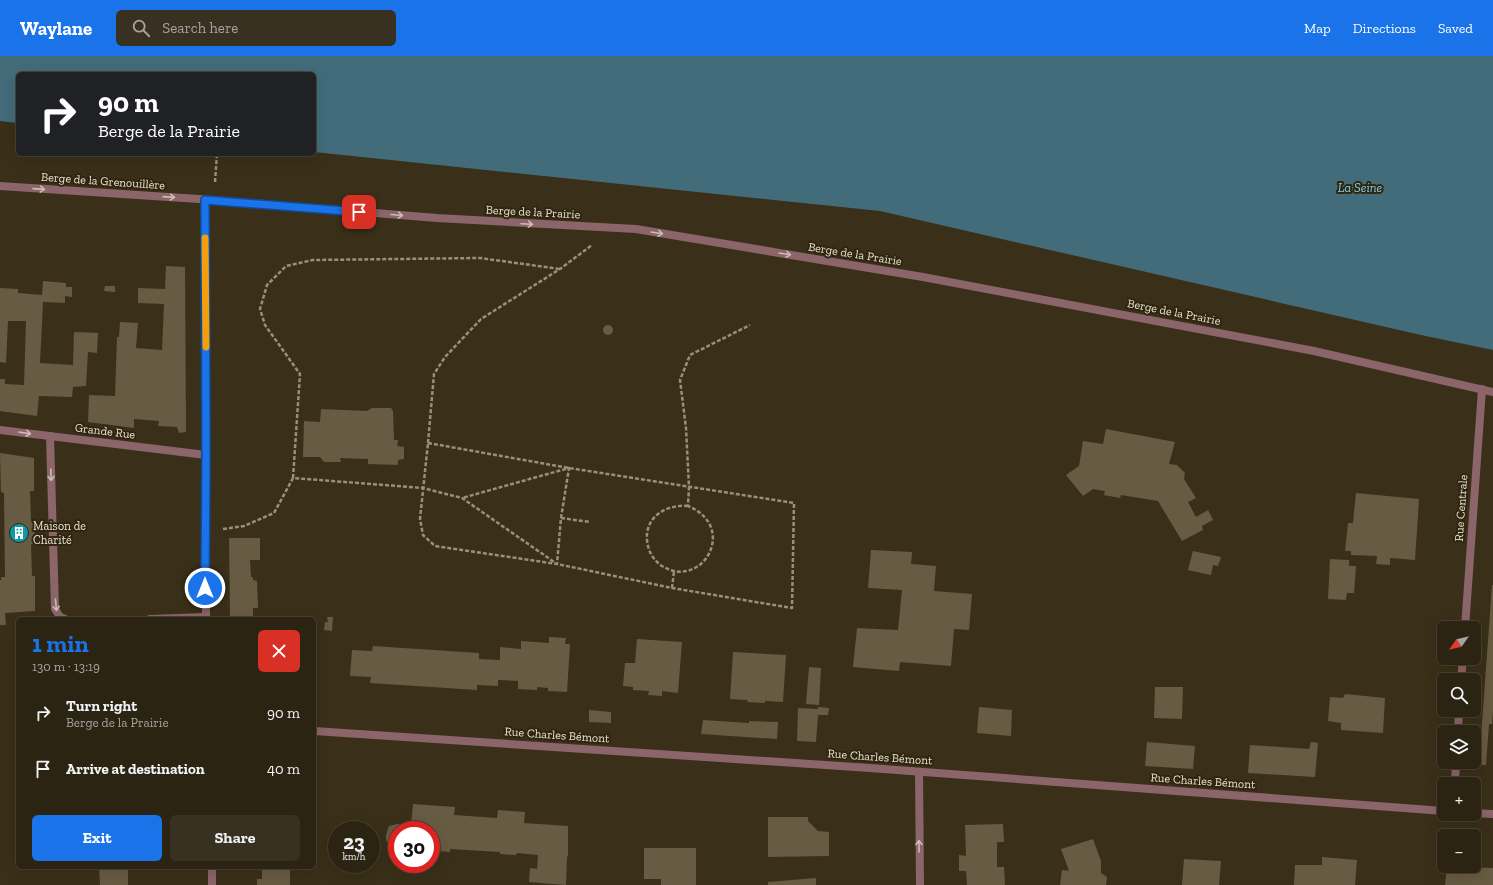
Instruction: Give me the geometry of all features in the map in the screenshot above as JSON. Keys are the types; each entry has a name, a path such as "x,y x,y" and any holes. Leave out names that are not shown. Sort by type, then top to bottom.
{"street":[{"name":"Berge de la Grenouillère","path":"0,186 205,200"},
{"name":"Berge de la Prairie","path":"205,200 437,218 636,230 931,279 1314,351 1493,392"},
{"path":"205,200 206,617"},
{"name":"Rue Centrale","path":"1465,621 1482,389"},
{"name":"Grande Rue","path":"0,430 206,456"},
{"path":"50,436 55,610 60,617"},
{"name":"Rue Charles Bémont","path":"316,731 919,772 1437,810"},
{"path":"919,772 920,885"},
{"path":"1481,813 1493,814"},
{"path":"212,869 212,885"}],"path":[{"path":"214,200 217,156"},
{"path":"428,443 570,468 794,503 792,608 672,588 557,564 435,546 423,535 420,519 434,374 445,357 481,319 560,269 615,228"},
{"path":"205,531 244,526 274,513 294,478 300,374 265,325 260,310 267,285 286,266 313,260 480,258 560,269"},
{"path":"688,506 689,487 686,428 680,380 690,354 750,325"},
{"path":"462,498 570,468"},
{"path":"557,564 561,518 570,468"},
{"path":"294,478 423,488 462,498 557,564"},
{"path":"680,505 688,506 701,513 706,519 712,532 712,546 707,557 695,568 674,571 660,564 651,555 648,546 648,530 653,518 665,509 680,505"},
{"path":"561,518 590,522"},
{"path":"672,588 674,571"}],"water":[{"name":"La Seine","path":"0,56 1493,56 1493,350 1421,335 880,211 316,152 316,72 16,72 16,123 0,121"}],"building":[{"path":"166,266 185,267 186,432 179,433 177,427 158,426 159,421 134,419 134,428 88,422 89,395 115,396 117,337 119,337 120,322 138,323 136,348 162,350 164,304 138,303 138,288 165,289"},
{"path":"43,281 66,283 66,287 72,287 72,297 65,296 65,303 43,302 40,363 73,365 74,332 98,333 97,353 88,352 86,386 73,387 72,397 39,396 37,416 0,411 0,379 5,379 5,384 24,385 26,321 8,321 6,363 0,362 0,288 18,289 18,293 42,295"},
{"path":"105,286 115,286 115,292 104,291"},
{"path":"606,325 610,325 612,326 612,334 606,335 603,332 603,328"},
{"path":"372,408 391,408 393,411 394,440 398,440 397,446 404,447 404,459 398,460 398,465 368,464 368,459 340,458 341,462 324,462 320,457 303,457 304,421 320,422 321,409 367,411"},
{"path":"1106,429 1175,442 1169,464 1177,465 1185,473 1184,479 1196,498 1188,502 1196,517 1208,510 1213,520 1202,526 1203,530 1182,541 1158,501 1121,495 1120,498 1104,495 1105,491 1093,489 1083,496 1066,475 1079,466 1083,441 1103,444"},
{"name":"Maison de Charité","path":"0,453 34,458 34,491 30,491 31,521 34,522 35,544 31,544 32,576 35,576 35,611 5,613 6,625 0,625 0,580 1,577 5,577 4,493 1,492"},
{"path":"1356,493 1419,499 1415,560 1390,558 1390,565 1376,564 1377,556 1351,555 1351,551 1345,551 1348,523 1353,523"},
{"path":"229,538 260,538 260,560 250,560 251,577 253,577 253,580 257,581 258,608 253,608 253,617 230,617"},
{"path":"871,550 912,552 911,564 936,566 934,591 972,594 969,630 954,629 951,666 900,662 899,671 853,667 857,628 898,630 902,590 868,588"},
{"path":"1193,551 1221,557 1218,566 1213,565 1211,575 1188,570"},
{"path":"1330,559 1349,560 1349,566 1356,566 1354,593 1347,593 1346,600 1328,599"},
{"path":"1493,585 1493,711 1492,724 1489,724 1486,765 1481,765 1481,737"},
{"path":"327,617 333,617 332,631 324,630 325,622 328,622"},
{"path":"549,637 566,638 565,644 570,644 567,692 548,691 548,688 537,687 537,690 518,689 518,681 498,680 498,686 477,685 477,690 370,683 371,677 350,676 352,650 372,651 373,646 479,653 479,659 500,660 500,647 521,649 521,641 549,643"},
{"path":"637,639 682,642 678,693 662,691 662,696 648,695 649,691 633,690 633,687 623,686 625,663 635,663"},
{"path":"733,652 786,655 783,702 747,702 748,700 730,699"},
{"path":"809,667 821,668 819,705 806,704"},
{"path":"1155,687 1183,687 1182,719 1154,718"},
{"path":"1345,694 1385,698 1383,733 1341,730 1341,723 1328,721 1330,697 1343,698"},
{"path":"818,707 829,708 828,715 818,715 816,742 797,741 798,708 818,709"},
{"path":"979,707 1012,710 1011,736 977,733"},
{"path":"589,710 611,712 611,723 589,722"},
{"path":"703,720 749,723 749,721 778,722 777,739 701,734"},
{"path":"1147,742 1195,746 1193,769 1145,766"},
{"path":"1311,742 1318,743 1315,777 1248,773 1250,745 1309,749"},
{"path":"413,804 455,807 454,815 497,818 498,810 525,812 524,823 568,826 566,885 529,882 530,868 537,869 538,855 517,853 516,855 500,854 500,852 450,849 450,852 440,851 440,821 411,821"},
{"path":"768,817 808,817 808,821 818,831 829,832 829,856 768,857"},
{"path":"1003,824 1004,842 997,842 997,867 1004,867 1005,885 967,885 966,871 959,871 959,855 966,856 965,825"},
{"path":"388,829 388,843 386,840"},
{"path":"1093,839 1101,861 1101,873 1107,877 1106,885 1060,885 1062,870 1069,871 1061,849"},
{"path":"644,848 696,848 696,885 661,885 661,879 644,879"},
{"path":"1322,857 1357,860 1355,885 1294,885 1295,865 1322,865"},
{"path":"1184,859 1221,861 1219,885 1182,885"},
{"path":"1481,867 1493,868 1493,885 1445,885 1446,873 1481,873"},
{"path":"99,869 128,869 128,885 100,885"},
{"path":"262,869 290,869 290,885 257,885 257,879 262,879"},
{"path":"816,878 816,885 768,885 768,882"}],"slow traffic":[{"path":"205,238 206,347"}],"place":[{"name":"Maison de Charité","path":"19,533"}],"route":[{"path":"205,588 205,200 359,212"}]}
